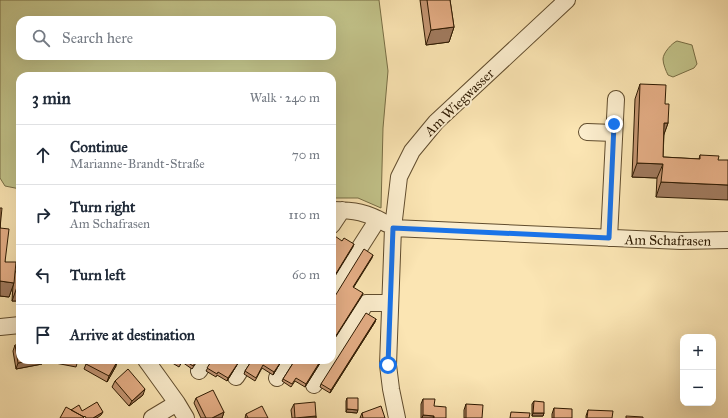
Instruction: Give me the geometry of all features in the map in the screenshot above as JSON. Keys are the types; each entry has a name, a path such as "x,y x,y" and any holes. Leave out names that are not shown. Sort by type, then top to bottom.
{"street":[{"name":"Am Wiegwasser","path":"397,418 388,365 393,228 399,177 412,151 436,122 567,0"},
{"path":"609,238 616,99"},
{"path":"587,132 614,133"},
{"path":"337,210 360,212 378,219 393,228"},
{"path":"336,285 378,219"},
{"name":"Am Schafrasen","path":"393,228 681,241 728,240"},
{"path":"336,351 366,303 390,303"},
{"path":"0,327 16,325"},
{"path":"149,364 186,418"},
{"path":"236,377 244,364"},
{"path":"277,378 286,364"},
{"path":"314,385 328,364"},
{"path":"152,418 177,403"}],"green space":[{"path":"0,0 379,0 388,71 383,128 381,208 358,198 336,198 336,72 16,72 16,188 5,186 0,178"},
{"path":"677,41 692,45 697,64 694,68 673,77 668,75 663,59 668,48"}],"building":[{"path":"427,0 450,0 454,27 431,30"},
{"path":"640,84 666,85 665,104 669,104 668,123 664,123 663,157 700,159 700,155 719,156 718,160 728,160 728,185 661,182 663,164 637,163"},
{"path":"0,208 2,208 0,228"},
{"path":"0,228 9,229 5,262 16,262 14,283 0,281"},
{"path":"336,237 342,241 344,238 354,244 336,273"},
{"path":"364,249 373,255 353,287 363,293 336,336 336,294"},
{"path":"366,313 376,319 331,390 321,384 334,364 336,364 336,360"},
{"path":"86,364 116,364 109,376"},
{"path":"210,364 237,364 228,378 207,368"},
{"path":"249,364 279,364 274,372 263,365 256,378 245,371"},
{"path":"292,364 318,364 306,384 296,378 292,384 283,379"},
{"path":"128,369 145,389 132,401 115,381"},
{"path":"213,390 224,412 212,418 206,418 196,398"},
{"path":"347,398 358,398 358,410 347,409"},
{"path":"423,399 435,399 434,406 446,407 446,418 434,418 434,416 423,415"},
{"path":"534,401 544,402 544,413 533,413"},
{"path":"97,402 103,412 93,418 86,418 85,416 84,417 71,410 79,405 82,411"},
{"path":"315,402 316,416 295,418 294,404"},
{"path":"466,404 483,405 482,418 466,418"},
{"path":"262,406 268,418 248,418 246,414"},
{"path":"381,406 385,418 363,418 362,413"},
{"path":"66,407 84,417 60,418"},
{"path":"554,408 572,409 572,418 554,418"},
{"path":"588,410 613,411 612,418 587,418"},
{"path":"511,412 530,413 529,418 510,418"},
{"path":"626,416 643,417 643,418 626,418"}],"route":[{"path":"388,365 393,228 609,238 614,124"}]}
